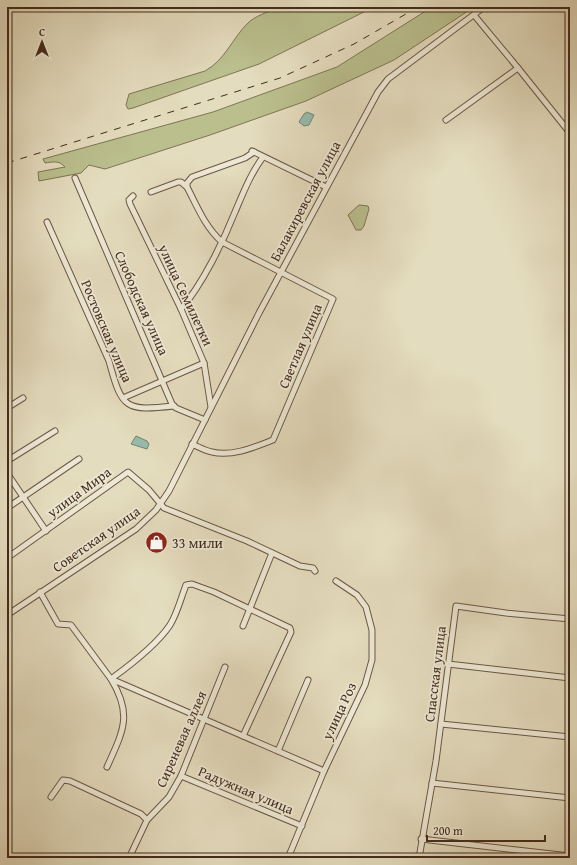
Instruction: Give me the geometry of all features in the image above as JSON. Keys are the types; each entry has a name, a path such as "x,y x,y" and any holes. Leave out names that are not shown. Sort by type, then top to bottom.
{"street":[{"name":"Балакиревская улица","path":"192,444 280,272 378,92 388,79 484,7"},
{"path":"474,14 570,133"},
{"path":"446,120 518,68"},
{"path":"150,192 178,182 181,182 187,187 189,180 192,177 245,158 253,151 263,157 268,157 326,187"},
{"path":"181,309 192,297 222,242 236,211 241,194 263,157"},
{"name":"Слободская улица","path":"75,178 174,406"},
{"name":"Светлая улица","path":"187,187 203,220 212,234 222,242 333,299 273,440 227,453 213,453 192,444"},
{"name":"улица Семилетки","path":"133,196 130,200 130,204 181,309 204,363 212,407"},
{"name":"Ростовская улица","path":"48,222 109,361 114,378 127,404 138,408 174,406"},
{"path":"123,398 204,363"},
{"path":"7,408 23,398"},
{"path":"174,406 205,420"},
{"path":"7,461 55,431"},
{"name":"Советская улица","path":"7,615 136,529 161,504 192,444"},
{"path":"7,508 79,460"},
{"name":"улица Мира","path":"7,558 128,472 149,490 161,504"},
{"path":"7,473 46,530"},
{"path":"161,504 164,508 300,566 313,568 315,571"},
{"path":"243,626 272,553"},
{"name":"улица Роз","path":"288,858 324,771 366,685 372,660 372,630 366,607 357,595 336,581"},
{"path":"111,679 125,669 161,636 171,624 186,585 192,584 250,609 288,626 291,632 243,736"},
{"path":"40,592 58,624 71,625 111,679 122,700 123,730 107,767"},
{"name":"Спасская улица","path":"419,858 441,724 456,606 506,613 570,619"},
{"path":"448,664 570,678"},
{"name":"Сиреневая аллея","path":"129,858 147,820 169,798 181,776 225,667"},
{"path":"111,679 324,771"},
{"path":"278,751 308,680"},
{"path":"441,724 570,737"},
{"name":"Радужная улица","path":"181,776 302,826"},
{"path":"51,797 61,782 70,781 141,814 147,820"},
{"path":"432,783 570,798"},
{"path":"421,839 570,856"}],"shaded area":[{"path":"278,7 374,7 259,64 128,109 126,105 129,94 205,71 218,61 250,21"},
{"path":"432,7 474,7 394,60 306,101 210,135 105,169 89,165 81,173 39,181 38,172 65,167 58,162 45,163 43,159 213,112 337,67"},
{"path":"307,112 314,115 309,125 304,126 299,122"},
{"path":"359,205 368,206 369,209 364,226 361,230 356,230 348,215"},
{"path":"136,436 147,441 149,444 147,449 131,444"}],"railway":[{"path":"7,163 280,78 354,44 418,7"}],"place":[{"name":"33 мили","path":"156,543"}]}
